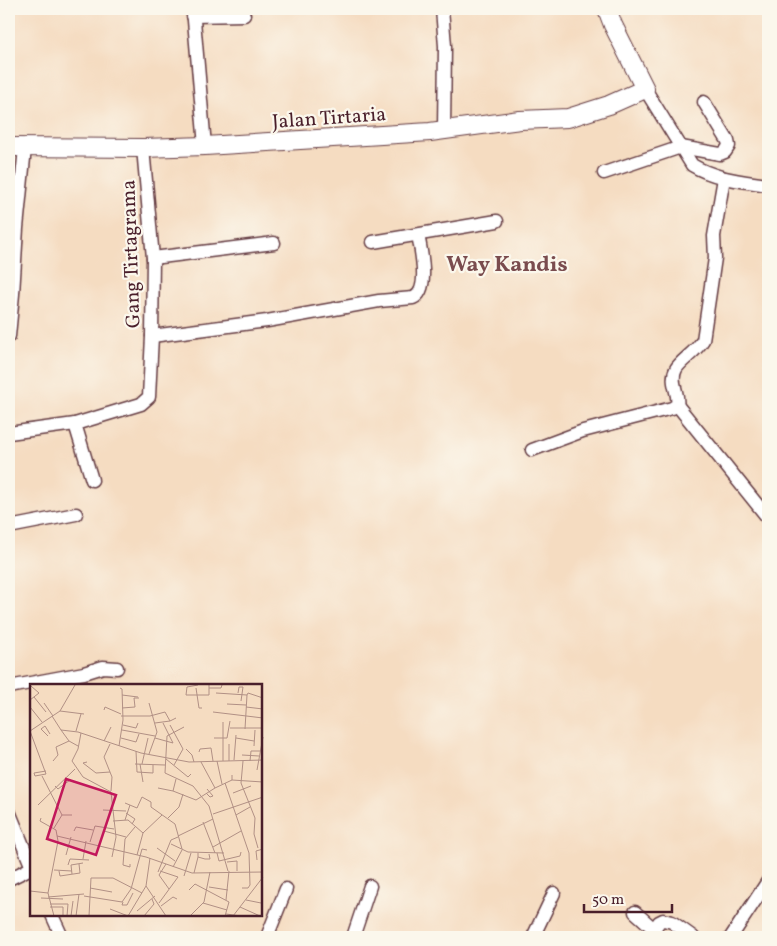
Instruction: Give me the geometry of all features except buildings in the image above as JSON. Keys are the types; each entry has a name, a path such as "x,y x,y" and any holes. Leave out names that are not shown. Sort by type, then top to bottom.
{"street":[{"path":"442,9 445,46 444,130"},
{"path":"607,9 646,89 692,165 705,173 768,185"},
{"path":"205,146 193,12 244,14"},
{"name":"Jalan Tirtaria","path":"17,147 143,148 205,146 444,130 520,120 568,118 609,105 646,89"},
{"path":"604,173 681,147 720,154 727,150 728,141 704,102"},
{"path":"9,336 13,294 13,227 17,147"},
{"name":"Gang Tirtagrama","path":"75,424 141,404 149,397 153,258 143,148"},
{"path":"724,178 714,236 715,258 703,340 699,348 676,369 673,381 678,401 677,405 768,518"},
{"path":"373,242 497,222"},
{"path":"152,336 267,321 379,301 413,298 418,296 421,291 422,283 423,262 418,235"},
{"path":"153,258 274,243"},
{"path":"532,450 583,431 672,408 677,405"},
{"path":"9,434 75,424 92,480"},
{"path":"9,527 76,514"},
{"path":"9,687 84,673 103,667 117,668"},
{"path":"9,811 30,864"},
{"path":"9,879 30,867"},
{"path":"731,937 768,881"},
{"path":"353,937 370,886"},
{"path":"267,937 286,889"},
{"path":"533,937 554,893"},
{"path":"635,912 652,933 659,922 664,920 672,922 693,937"},
{"path":"52,916 62,937"}],"district":[{"name":"Way Kandis","path":"507,263"}]}
